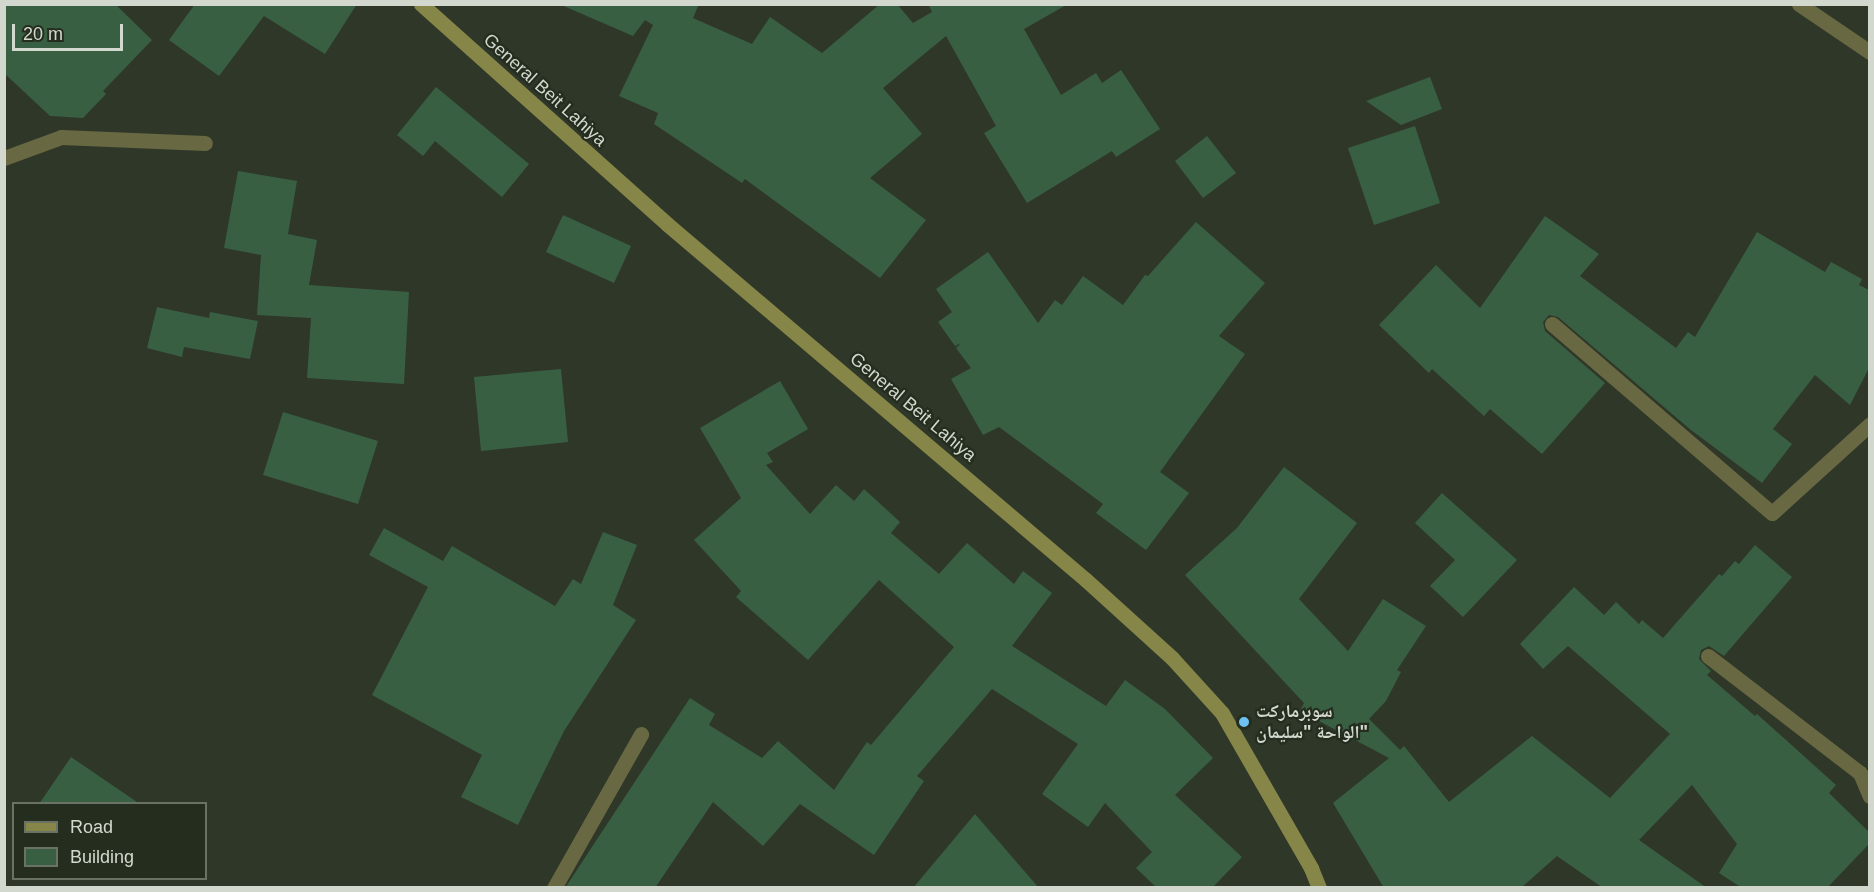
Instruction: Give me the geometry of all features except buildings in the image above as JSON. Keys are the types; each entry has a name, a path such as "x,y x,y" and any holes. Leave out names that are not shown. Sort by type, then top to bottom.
{"main road":[{"name":"General Beit Lahiya","path":"421,4 666,224 1068,565 1172,658 1222,713 1311,868 1319,888"}],"street":[{"path":"1798,4 1869,52"},
{"path":"4,158 62,137 205,143"},
{"path":"1552,324 1773,513 1869,424"},
{"path":"1708,656 1860,773 1869,796"},
{"path":"554,888 641,734"}],"place":[{"name":"سوبرماركت الواحة \"سليمان\"","path":"1244,722"}]}
